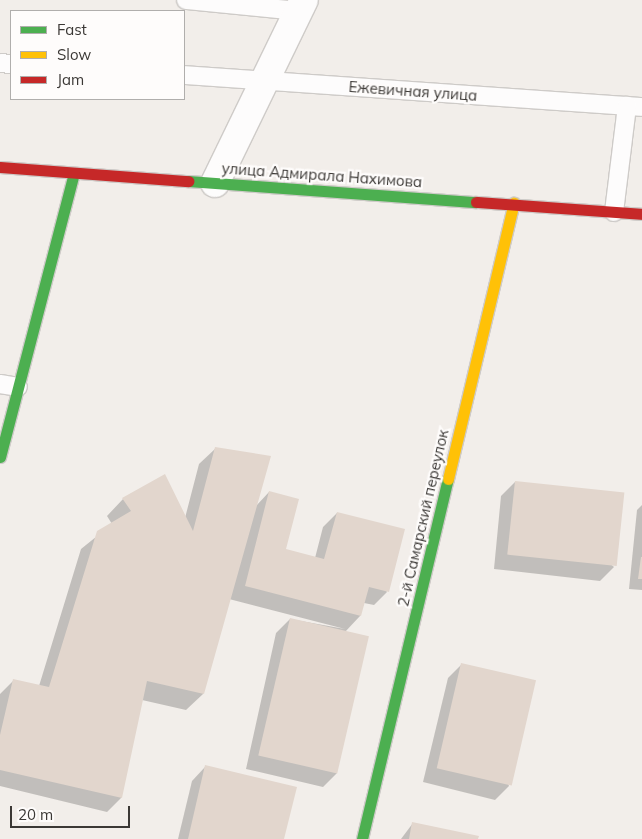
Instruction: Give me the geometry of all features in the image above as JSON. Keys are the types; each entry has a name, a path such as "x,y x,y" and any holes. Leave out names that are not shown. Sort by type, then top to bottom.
{"street":[{"path":"215,183 301,6"},
{"name":"улица Адмирала Нахимова","path":"0,167 514,203 642,214"},
{"path":"0,457 74,173"},
{"name":"2-й Самарский переулок","path":"362,839 514,203"}],"lane":[{"path":"186,0 301,6"},
{"name":"Ежевичная улица","path":"185,75 635,106"},
{"path":"614,212 635,106"},
{"path":"0,384 18,387"}],"building":[{"path":"215,447 271,456 204,694 147,681 122,798 0,770 0,735 13,679 49,687 97,531 131,511 122,498 165,474 193,531"},
{"path":"515,481 624,492 617,566 507,555"},
{"path":"269,491 299,499 286,549 324,559 337,512 405,529 389,592 369,587 361,616 245,586"},
{"path":"641,557 642,579 638,579"},
{"path":"290,618 369,636 337,774 258,755"},
{"path":"461,663 536,680 512,786 437,768"},
{"path":"205,765 297,787 284,839 188,839"},
{"path":"412,822 479,836 478,839 409,839"}],"traffic: fast":[{"path":"0,457 74,173"},
{"path":"188,181 476,202"},
{"path":"362,839 448,479"}],"traffic: slow":[{"path":"448,479 514,203"}],"traffic: jam":[{"path":"0,167 188,181"},
{"path":"476,202 642,214"}]}
